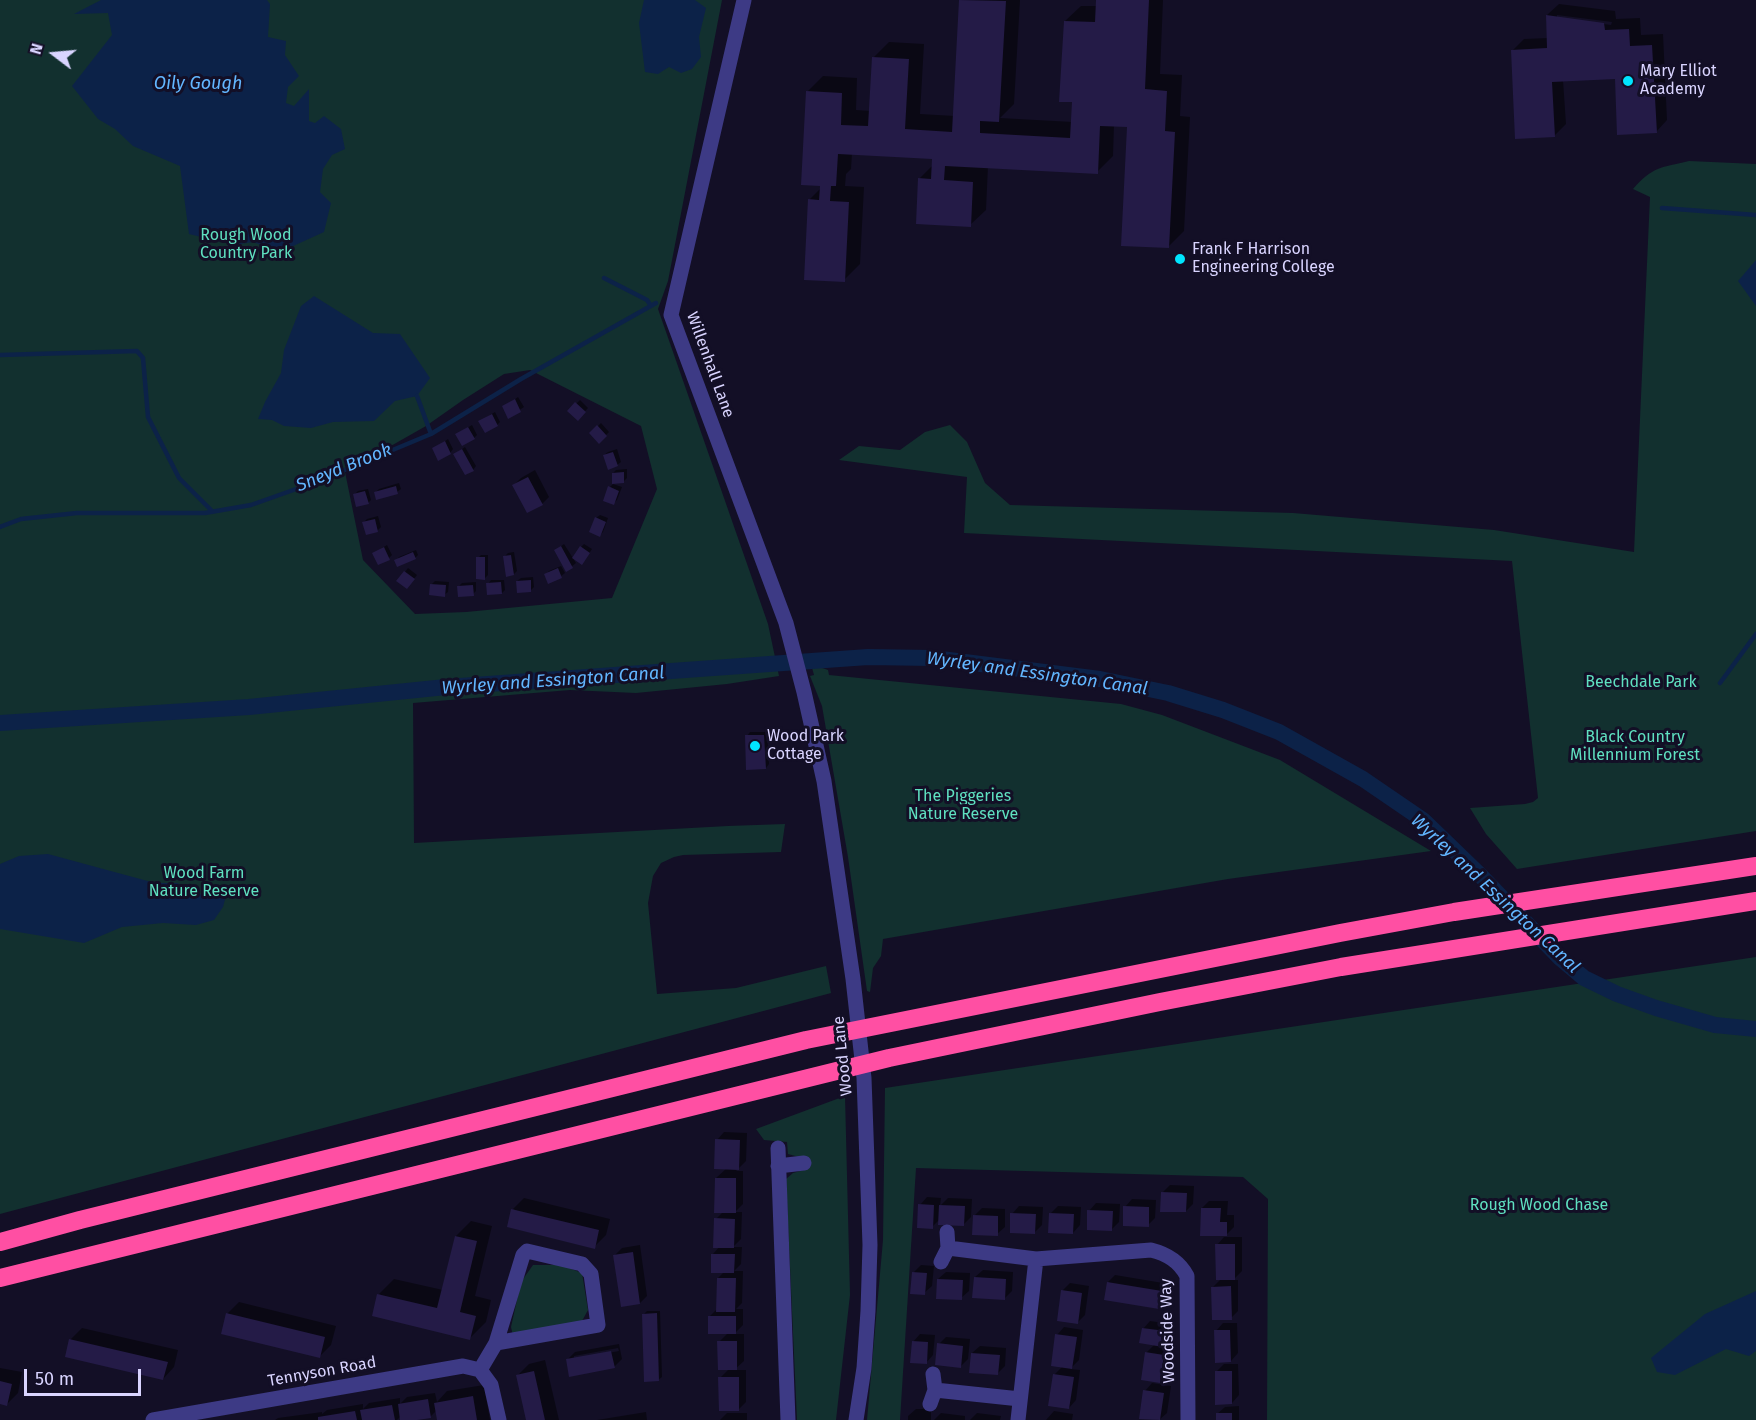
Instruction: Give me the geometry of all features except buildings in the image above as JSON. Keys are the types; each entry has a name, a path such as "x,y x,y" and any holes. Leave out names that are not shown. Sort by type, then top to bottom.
{"highway":[{"path":"0,1242 80,1220 806,1040 1156,969 1454,912 1756,866"},
{"path":"0,1278 889,1058 1341,967 1756,902"}],"street":[{"name":"Willenhall Lane","path":"744,0 671,315 769,579 804,692"},
{"name":"Wood Lane","path":"804,692 824,781 853,979 864,1078 870,1193 870,1245 864,1368 856,1420"},
{"path":"778,1148 788,1420"},
{"path":"778,1166 804,1163"},
{"name":"Woodside Way","path":"947,1232 944,1255 1036,1259 1151,1250 1162,1253 1177,1262 1187,1276 1188,1420"},
{"path":"496,1343 598,1325 591,1274 582,1264 527,1251 523,1255 496,1343 480,1370 491,1385 499,1420"},
{"path":"1017,1420 1036,1259"},
{"name":"Tennyson Road","path":"153,1420 463,1366 480,1370"},
{"path":"933,1389 1020,1399"}],"green space":[{"name":"Rough Wood Country Park","path":"0,0 722,0 668,281 658,309 768,624 779,676 727,684 636,693 570,690 413,703 414,843 785,824 781,852 683,855 661,863 653,876 648,903 657,994 736,988 826,966 831,993 0,1214","holes":["530,370 641,426 657,489 612,598 466,612 415,614 363,560 345,472 426,426 504,374"]},
{"name":"Beechdale Park","path":"1689,161 1756,164 1756,831 1517,869 1486,834 1470,808 1525,804 1538,798 1512,561 964,533 967,477 839,460 859,446 900,450 925,432 950,425 967,442 985,483 1010,505 1293,513 1494,530 1634,552 1650,197 1633,189 1652,172"},
{"name":"The Piggeries Nature Reserve","path":"811,664 828,670 829,675 1121,704 1162,715 1280,760 1431,851 1228,879 883,939 881,956 873,968 870,992 867,991 848,857 822,706 810,676 814,675"},
{"name":"Rough Wood Chase","path":"1756,957 1756,1420 1267,1420 1268,1199 1243,1177 916,1168 900,1420 867,1420 883,1240 885,1088"},
{"path":"845,1096 850,1295 836,1420 797,1420 786,1179 793,1173 804,1170 806,1159 788,1154 787,1142 764,1140 756,1129"},
{"path":"533,1265 561,1265 582,1273 588,1310 582,1321 513,1336 511,1327 521,1282"}],"water":[{"name":"Oily Gough","path":"101,0 267,0 270,4 268,37 286,41 285,55 299,76 288,87 286,103 294,106 309,89 309,121 315,123 324,116 341,129 345,149 332,155 323,169 320,192 331,203 324,232 280,252 253,242 234,245 189,234 180,166 133,146 115,129 98,119 72,86 112,35 108,13 74,14"},
{"path":"644,0 695,0 706,8 699,37 701,57 692,69 681,73 669,67 658,74 645,72 639,23"},
{"path":"1756,260 1756,306 1738,281"},
{"path":"314,296 373,333 400,334 430,378 417,396 395,401 374,421 333,422 311,428 284,426 272,420 258,419 281,373 284,350 301,306"},
{"path":"48,854 155,883 177,883 204,896 218,887 227,892 223,907 214,920 196,925 163,923 122,927 84,943 0,929 0,864 19,856"},
{"path":"1756,1291 1756,1351 1749,1356 1726,1349 1675,1375 1657,1372 1651,1358 1705,1314"}],"waterway":[{"name":"Sneyd Brook","path":"1662,208 1756,215"},
{"path":"604,278 647,300 651,306"},
{"name":"Sneyd Brook","path":"0,527 21,519 77,513 205,513 251,505 316,482 431,434 521,379 656,303"},
{"path":"0,355 137,351 143,358 148,417 179,478 212,511"},
{"path":"417,396 431,434"},
{"path":"1720,683 1756,634"},
{"name":"Wyrley and Essington Canal","path":"0,723 249,707 446,687 868,657 933,658 1100,679 1168,693 1223,710 1279,732 1363,779 1423,820 1559,957 1584,978 1617,994 1656,1008 1715,1025 1756,1029"}],"place":[{"name":"Mary Elliot Academy","path":"1628,81"},
{"name":"Frank F Harrison Engineering College","path":"1180,259"},
{"name":"Wood Park Cottage","path":"755,746"}],"park label":[{"name":"Black Country Millennium Forest","path":"1635,747"},
{"name":"Wood Farm Nature Reserve","path":"204,883"}]}
